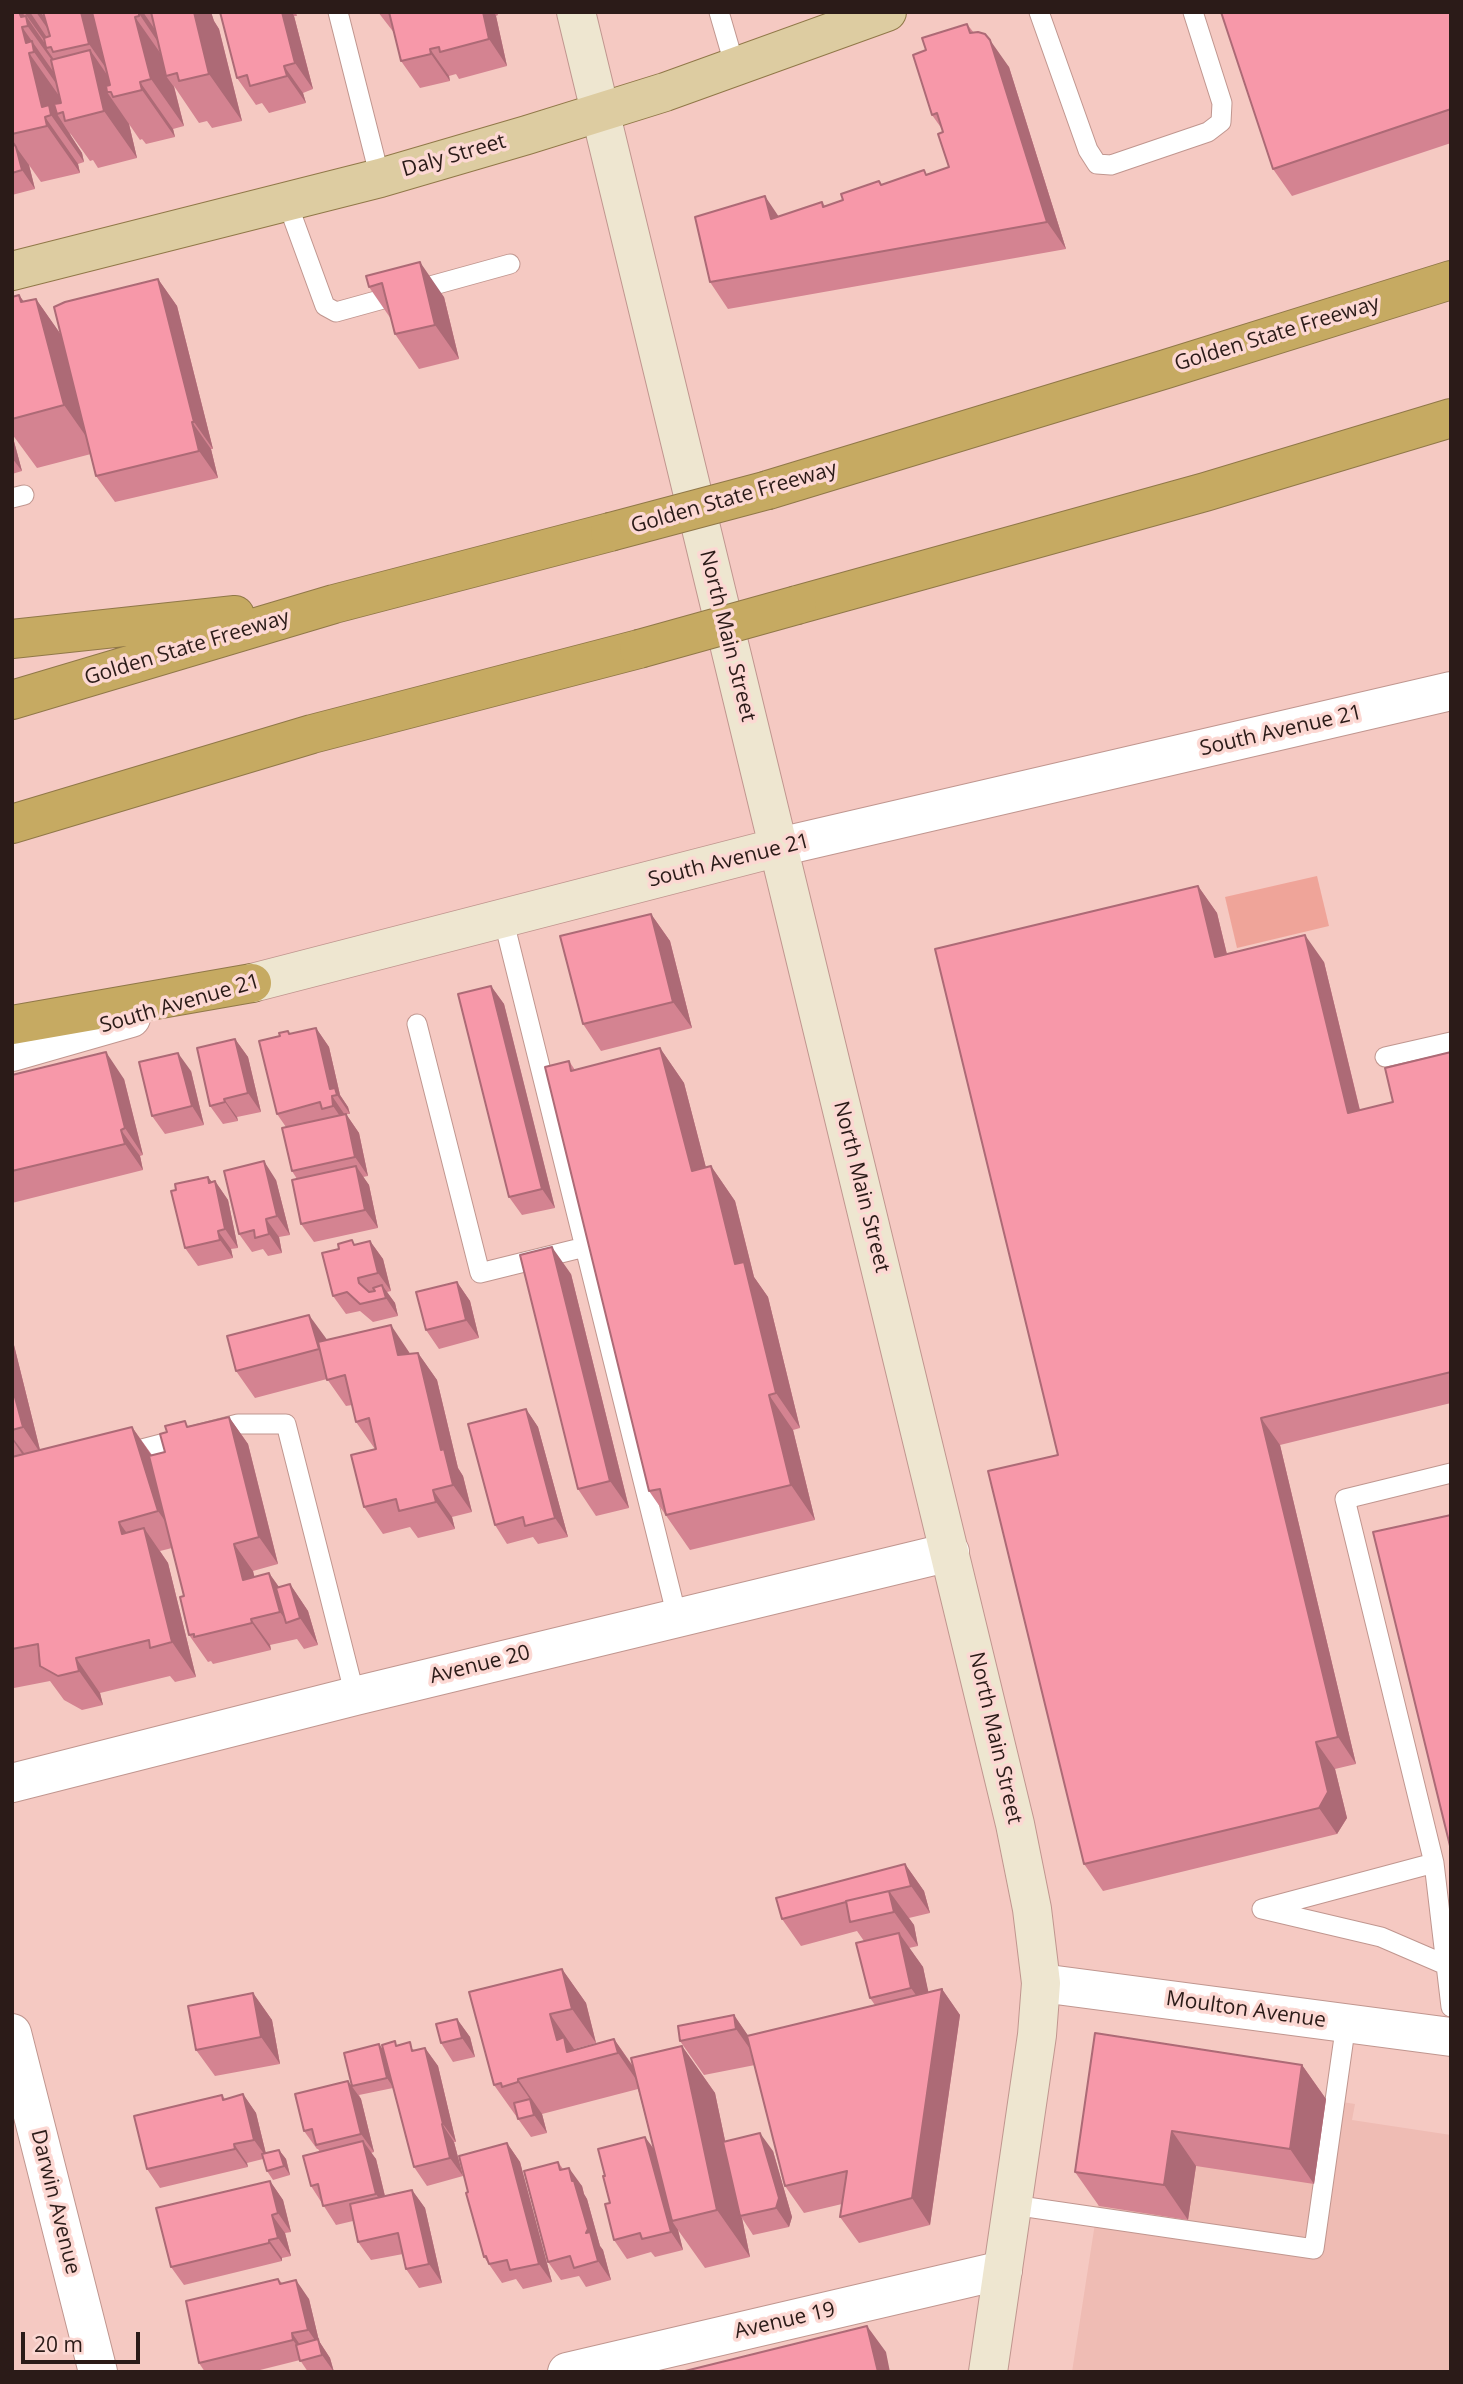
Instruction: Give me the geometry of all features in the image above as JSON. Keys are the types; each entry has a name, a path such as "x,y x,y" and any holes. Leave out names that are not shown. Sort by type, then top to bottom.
{"highway":[{"name":"Golden State Freeway","path":"12,700 334,604 768,490 1451,280"},
{"path":"12,824 312,734 639,649 1205,492 1451,418"},
{"path":"12,639 334,604"},
{"path":"12,1025 252,983"}],"main road":[{"name":"North Main Street","path":"576,12 1016,1824 1032,1909 1041,1983 1037,2035 989,2372"},
{"name":"Daly Street","path":"12,271 380,178 600,112 887,12"},
{"name":"South Avenue 21","path":"252,983 779,848"}],"street":[{"name":"South Avenue 21","path":"779,848 1451,691"},
{"name":"South Avenue 21","path":"12,1052 252,983"},
{"name":"Avenue 20","path":"12,1783 355,1696 950,1552"},
{"name":"Moulton Avenue","path":"1041,1983 1451,2038"},
{"name":"Darwin Avenue","path":"12,2033 98,2372"},
{"name":"Avenue 19","path":"568,2372 1003,2270"}],"lane":[{"path":"338,12 380,178"},
{"path":"719,12 735,67"},
{"path":"1039,12 1088,150 1097,164 1111,165 1208,132 1220,122 1222,103 1193,12"},
{"path":"287,202 325,306 336,312 510,264"},
{"path":"503,918 677,1617"},
{"path":"417,1024 480,1273 585,1247"},
{"path":"1385,1057 1451,1042"},
{"path":"105,1458 238,1424 286,1424 355,1696"},
{"path":"1451,1473 1345,1499 1434,1863 1451,2007"},
{"path":"1434,1863 1262,1909 1381,1937 1446,1965"},
{"path":"1013,2204 1314,2249 1346,2024"}],"shaded area":[{"path":"1317,876 1329,926 1237,948 1225,897"},
{"path":"1119,2068 1355,2104 1352,2120 1451,2135 1451,2372 1072,2372"}],"building":[{"path":"12,12 19,12 21,17 26,16 28,26 22,27 26,43 32,41 34,52 29,53 42,107 49,105 51,115 45,117 47,126 12,134"},
{"path":"43,12 81,12 89,44 53,52 51,47 46,48 44,38 50,36"},
{"path":"92,12 139,12 139,16 135,17 151,79 140,82 142,90 113,97 111,92 107,92 106,86 110,85"},
{"path":"151,12 194,12 209,74 179,81 177,73 166,76"},
{"path":"220,12 282,12 295,63 284,66 287,76 250,86 247,75 237,78"},
{"path":"389,12 483,12 489,39 440,52 439,47 430,49 431,54 401,61"},
{"path":"1221,12 1451,12 1451,109 1273,169"},
{"path":"967,24 970,33 985,34 990,40 1047,222 710,282 695,217 765,196 771,219 822,202 823,207 843,200 841,194 879,181 881,185 924,170 926,175 949,167 938,134 943,132 937,113 932,115 913,55 926,50 922,38"},
{"path":"90,50 104,111 65,121 63,112 57,114 54,104 61,103 51,60"},
{"path":"12,141 22,170 12,173"},
{"path":"420,262 435,325 395,334 382,283 369,287 366,276"},
{"path":"158,279 199,451 96,476 54,307"},
{"path":"19,295 21,302 36,299 64,405 12,419 12,297"},
{"path":"1198,886 1215,957 1305,935 1348,1113 1393,1102 1385,1068 1451,1052 1451,1372 1261,1418 1338,1737 1316,1742 1328,1792 1319,1808 1084,1864 988,1471 1058,1455 935,949"},
{"path":"651,914 673,1002 583,1024 560,936"},
{"path":"491,986 542,1189 509,1197 458,994"},
{"path":"316,1028 330,1089 335,1088 337,1095 332,1096 333,1106 322,1109 320,1102 277,1114 259,1041 280,1036 279,1033 288,1031 289,1034"},
{"path":"235,1039 248,1093 210,1106 197,1048"},
{"path":"660,1048 692,1171 711,1166 735,1264 744,1262 776,1393 769,1395 791,1485 666,1515 660,1489 649,1491 545,1067 569,1061 571,1071"},
{"path":"106,1052 125,1128 121,1130 125,1144 12,1171 12,1075"},
{"path":"178,1053 192,1106 152,1116 139,1062"},
{"path":"346,1114 355,1157 292,1171 282,1128"},
{"path":"264,1161 277,1216 266,1219 269,1234 255,1238 254,1230 239,1234 224,1171"},
{"path":"356,1166 365,1210 301,1224 292,1180"},
{"path":"208,1177 209,1183 215,1181 225,1229 218,1231 220,1240 185,1248 171,1191 176,1190 175,1184"},
{"path":"352,1240 354,1245 370,1241 378,1273 358,1278 359,1283 369,1292 382,1285 386,1298 360,1304 347,1292 333,1296 322,1253 339,1249 338,1244"},
{"path":"552,1247 610,1481 578,1489 520,1255"},
{"path":"457,1282 466,1320 426,1330 416,1292"},
{"path":"309,1315 319,1349 236,1371 227,1336"},
{"path":"391,1325 398,1355 418,1353 441,1450 444,1449 453,1485 433,1490 436,1502 399,1511 396,1499 364,1507 351,1455 376,1449 369,1418 356,1422 345,1375 327,1380 318,1342"},
{"path":"12,1386 23,1427 12,1430"},
{"path":"526,1409 555,1518 525,1526 523,1517 495,1525 468,1424"},
{"path":"229,1417 259,1537 234,1544 243,1580 269,1573 280,1612 251,1619 252,1623 194,1637 194,1634 189,1635 180,1597 184,1596 149,1456 165,1452 160,1434 167,1432 165,1426 185,1421 187,1427"},
{"path":"132,1427 158,1511 119,1522 122,1534 144,1528 172,1642 150,1648 149,1640 76,1658 79,1671 58,1676 40,1666 38,1644 12,1649 12,1457"},
{"path":"1451,1515 1451,1850 1373,1532"},
{"path":"290,1584 300,1618 286,1623 276,1588"},
{"path":"905,1864 911,1886 782,1919 776,1898"},
{"path":"889,1891 894,1912 850,1922 846,1901"},
{"path":"899,1933 911,1988 870,1998 856,1943"},
{"path":"562,1969 572,2009 550,2014 557,2040 564,2037 567,2052 614,2039 618,2053 518,2079 518,2082 502,2087 501,2083 494,2085 469,1992"},
{"path":"942,1989 912,2198 840,2217 847,2171 785,2186 747,2036"},
{"path":"253,1993 261,2037 196,2050 188,2006"},
{"path":"734,2015 736,2029 680,2041 678,2026"},
{"path":"457,2019 462,2038 441,2043 436,2024"},
{"path":"1095,2033 1302,2065 1290,2149 1172,2131 1164,2185 1075,2172"},
{"path":"395,2041 396,2046 410,2042 412,2051 425,2048 450,2158 414,2167 382,2045"},
{"path":"379,2044 387,2078 352,2086 344,2053"},
{"path":"682,2046 717,2210 672,2221 631,2058"},
{"path":"348,2081 361,2134 316,2145 312,2129 304,2131 295,2094"},
{"path":"243,2094 254,2140 234,2144 235,2149 147,2169 134,2116 222,2095 223,2100"},
{"path":"530,2099 534,2115 518,2119 514,2103"},
{"path":"760,2133 779,2198 776,2208 740,2216 723,2142"},
{"path":"645,2137 671,2232 642,2239 640,2233 614,2240 605,2204 610,2203 598,2149"},
{"path":"363,2141 376,2194 323,2206 318,2184 311,2186 303,2156"},
{"path":"507,2143 539,2264 510,2270 507,2260 489,2264 486,2256 484,2257 459,2156"},
{"path":"279,2150 284,2166 267,2171 262,2154"},
{"path":"558,2162 560,2170 569,2168 588,2229 586,2233 590,2232 598,2261 574,2268 570,2256 548,2262 524,2171"},
{"path":"270,2181 278,2213 272,2215 278,2238 269,2240 269,2243 171,2267 156,2208"},
{"path":"412,2190 429,2264 406,2269 398,2233 358,2242 350,2204"},
{"path":"278,2279 280,2284 296,2280 308,2330 292,2333 293,2340 199,2363 186,2301"},
{"path":"867,2326 878,2372 681,2372"},
{"path":"318,2339 322,2355 300,2361 296,2345"}]}
